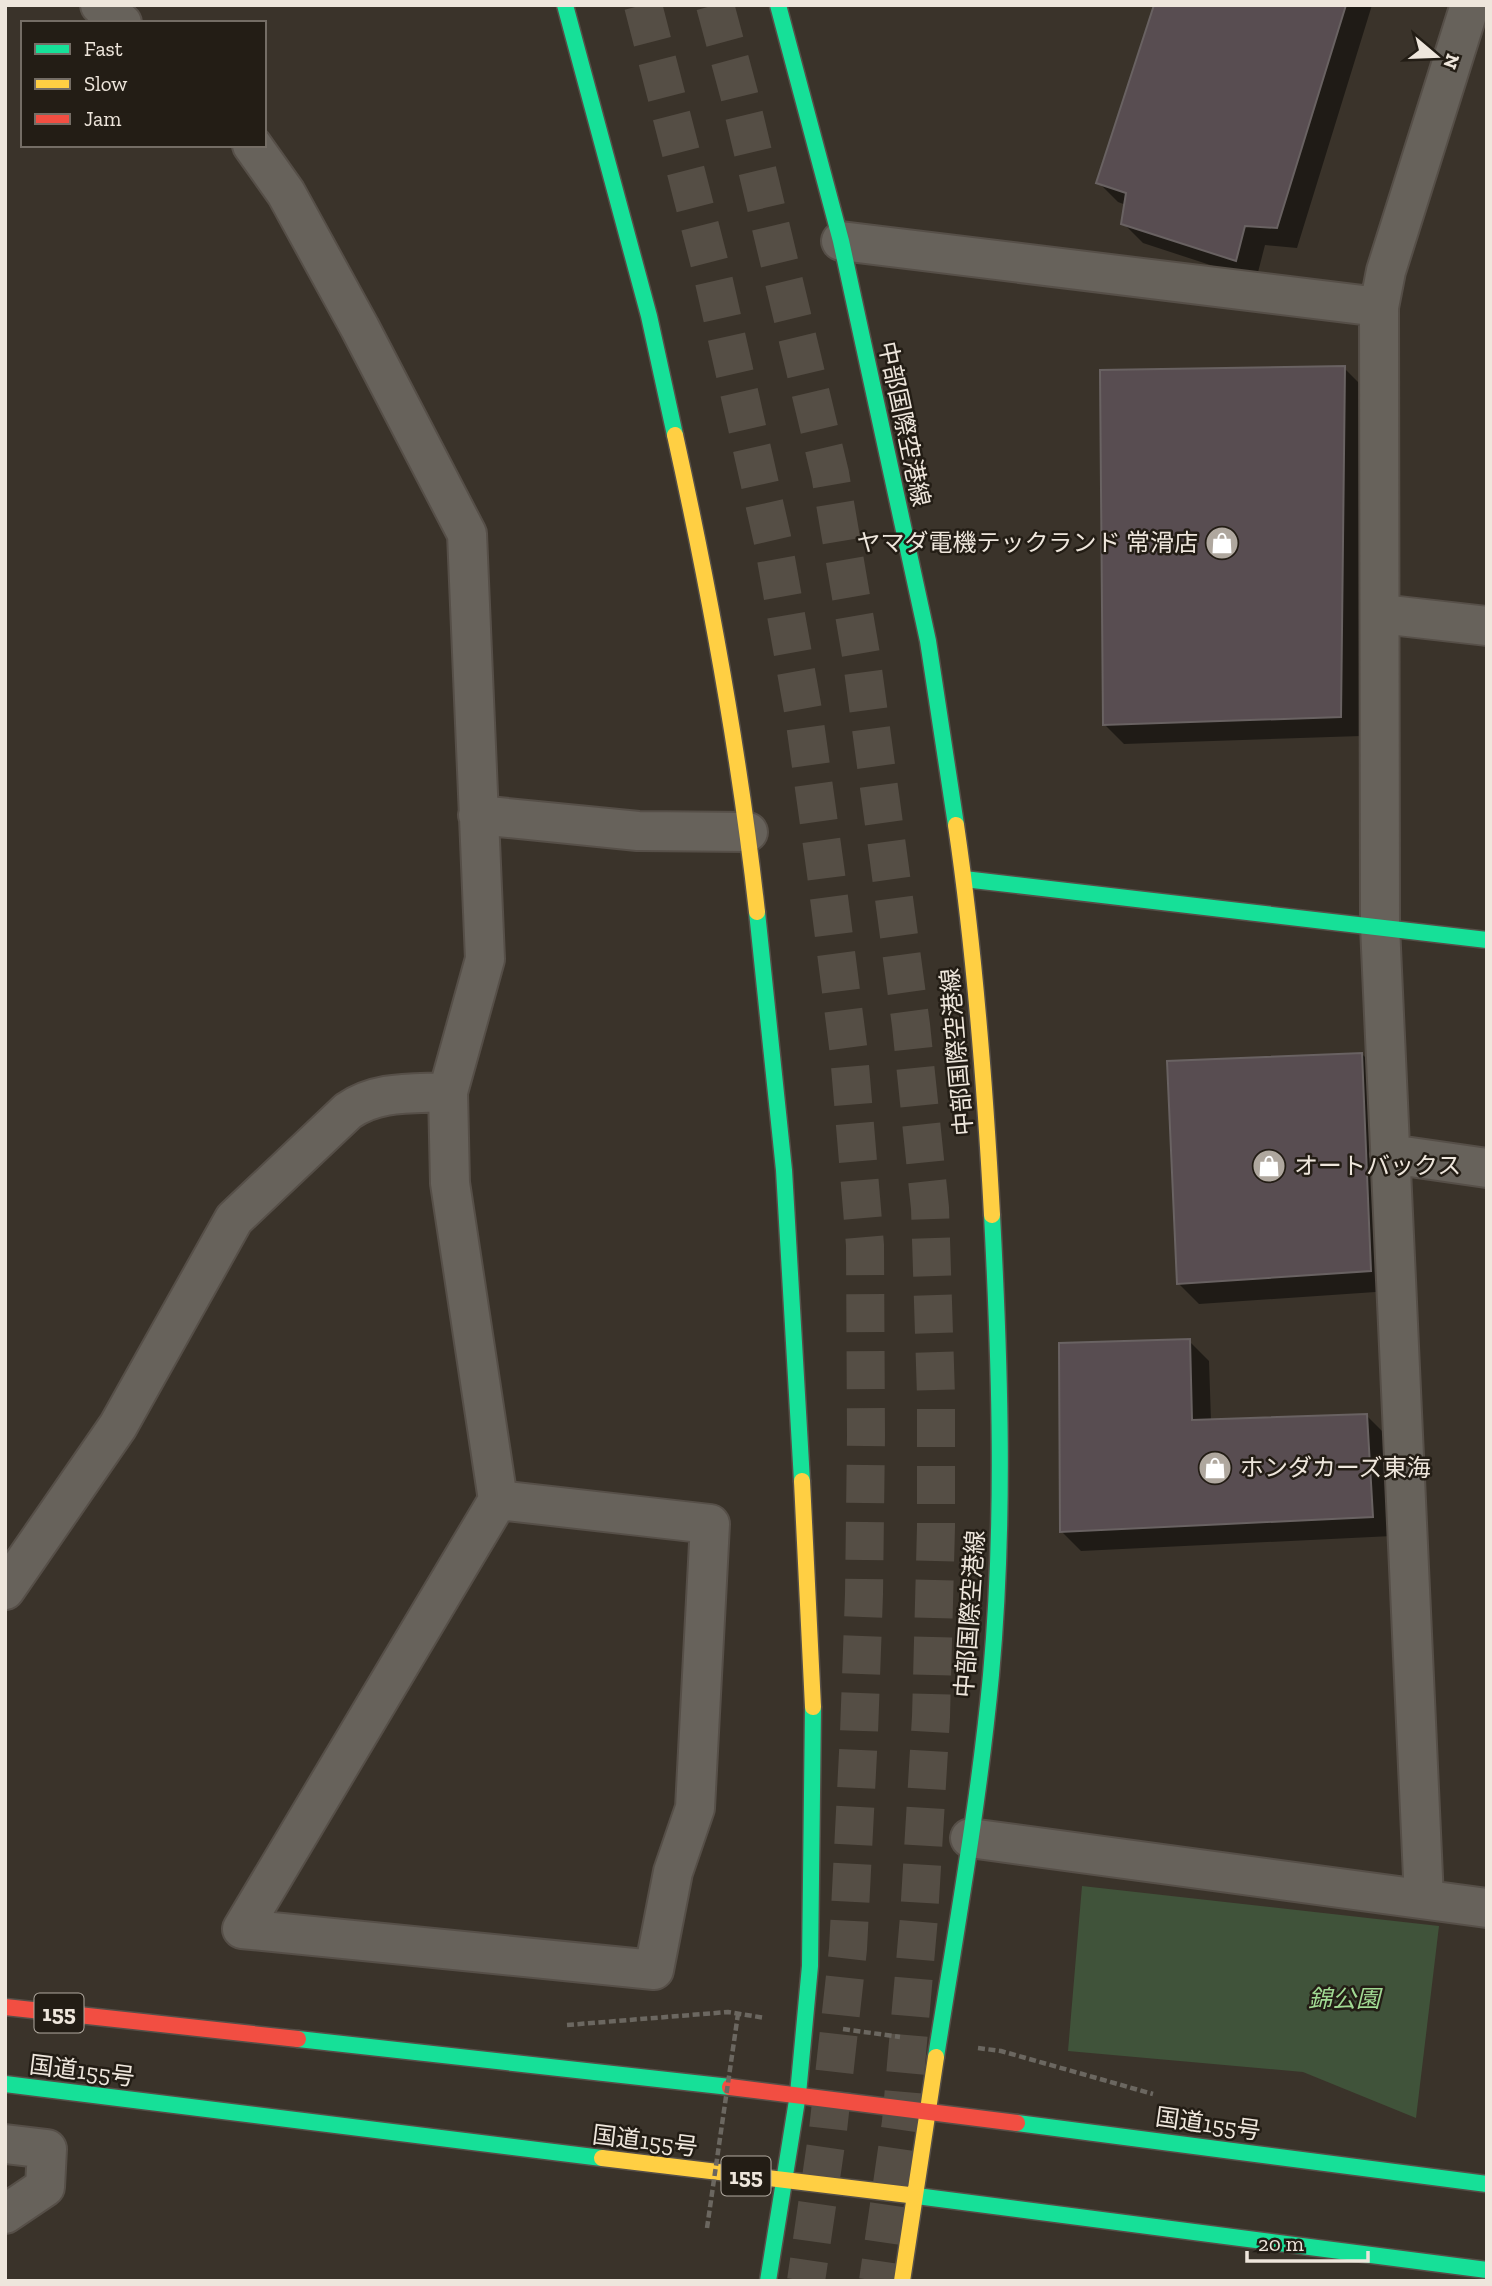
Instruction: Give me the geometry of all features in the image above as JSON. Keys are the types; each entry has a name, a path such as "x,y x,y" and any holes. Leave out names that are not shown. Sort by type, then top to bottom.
{"main road":[{"path":"565,5 649,316 701,551 728,695 748,832 783,1170 808,1575 814,1724 810,1966 798,2094 768,2281"},
{"name":"中部国際空港線","path":"778,5 841,241 928,641 964,879 988,1137 999,1342 1001,1501 991,1675 970,1839 902,2281"},
{"path":"964,879 1487,940"},
{"name":"国道155号","path":"5,2007 798,2094 1487,2183"},
{"name":"国道155号","path":"5,2084 915,2196 1487,2270"}],"street":[{"path":"100,5 119,21"},
{"path":"1424,1899 1380,926 1379,307 1386,271 1470,5"},
{"path":"253,147 293,205 467,534 485,959 448,1092 450,1183 498,1500 242,1929 654,1970 673,1872 695,1808 710,1524 498,1500"},
{"path":"841,241 1379,307"},
{"path":"1381,614 1487,625"},
{"path":"478,815 638,831 748,832"},
{"path":"5,1590 118,1426 234,1219 348,1111 363,1101 384,1095 448,1092"},
{"path":"1390,1154 1487,1168"},
{"path":"970,1839 1487,1908"},
{"path":"5,2144 47,2149 45,2187 5,2214"}],"path":[{"path":"567,2025 727,2012 765,2018"},
{"path":"707,2228 738,2014"},
{"path":"835,2028 904,2037"},
{"path":"973,2047 1001,2051 1153,2094"}],"green space":[{"name":"錦公園","path":"1082,1886 1439,1926 1416,2118 1303,2072 1068,2051"}],"building":[{"path":"1154,5 1346,5 1277,228 1245,226 1236,261 1121,224 1126,193 1096,183"},
{"name":"ヤマダ電機テックランド 常滑店","path":"1345,366 1341,717 1103,725 1100,370"},
{"name":"オートバックス","path":"1362,1053 1371,1271 1177,1284 1167,1061"},
{"name":"ホンダカーズ東海","path":"1190,1339 1192,1420 1367,1414 1373,1517 1060,1532 1059,1343"}],"tunnel":[{"path":"643,5 713,277 773,542 804,716 826,874 849,1054 865,1245 864,1594 848,1949 828,2130 806,2281"},
{"path":"715,5 739,94 830,474 861,655 911,1025 930,1208 936,1396 931,1717 919,1917 901,2122 878,2281"}],"traffic: fast":[{"path":"565,5 649,316 675,435"},
{"path":"778,5 841,241 928,641 956,825"},
{"path":"964,879 1487,940"},
{"path":"757,912 784,1170 802,1481"},
{"path":"936,2057 980,1770 995,1617 1000,1445 992,1215"},
{"path":"768,2281 798,2094 810,1966 813,1707"},
{"path":"298,2039 730,2087"},
{"path":"5,2084 602,2158"},
{"path":"1017,2123 1487,2184"},
{"path":"909,2195 1487,2270"}],"traffic: slow":[{"path":"675,435 722,672 742,792 757,912"},
{"path":"956,825 979,1020 992,1215"},
{"path":"802,1481 813,1707"},
{"path":"902,2281 936,2057"},
{"path":"602,2158 909,2195"}],"traffic: jam":[{"path":"5,2007 298,2039"},
{"path":"730,2087 1017,2123"}],"place":[{"name":"ヤマダ電機テックランド 常滑店","path":"1222,543"},
{"name":"オートバックス","path":"1269,1166"},
{"name":"ホンダカーズ東海","path":"1215,1468"}]}
